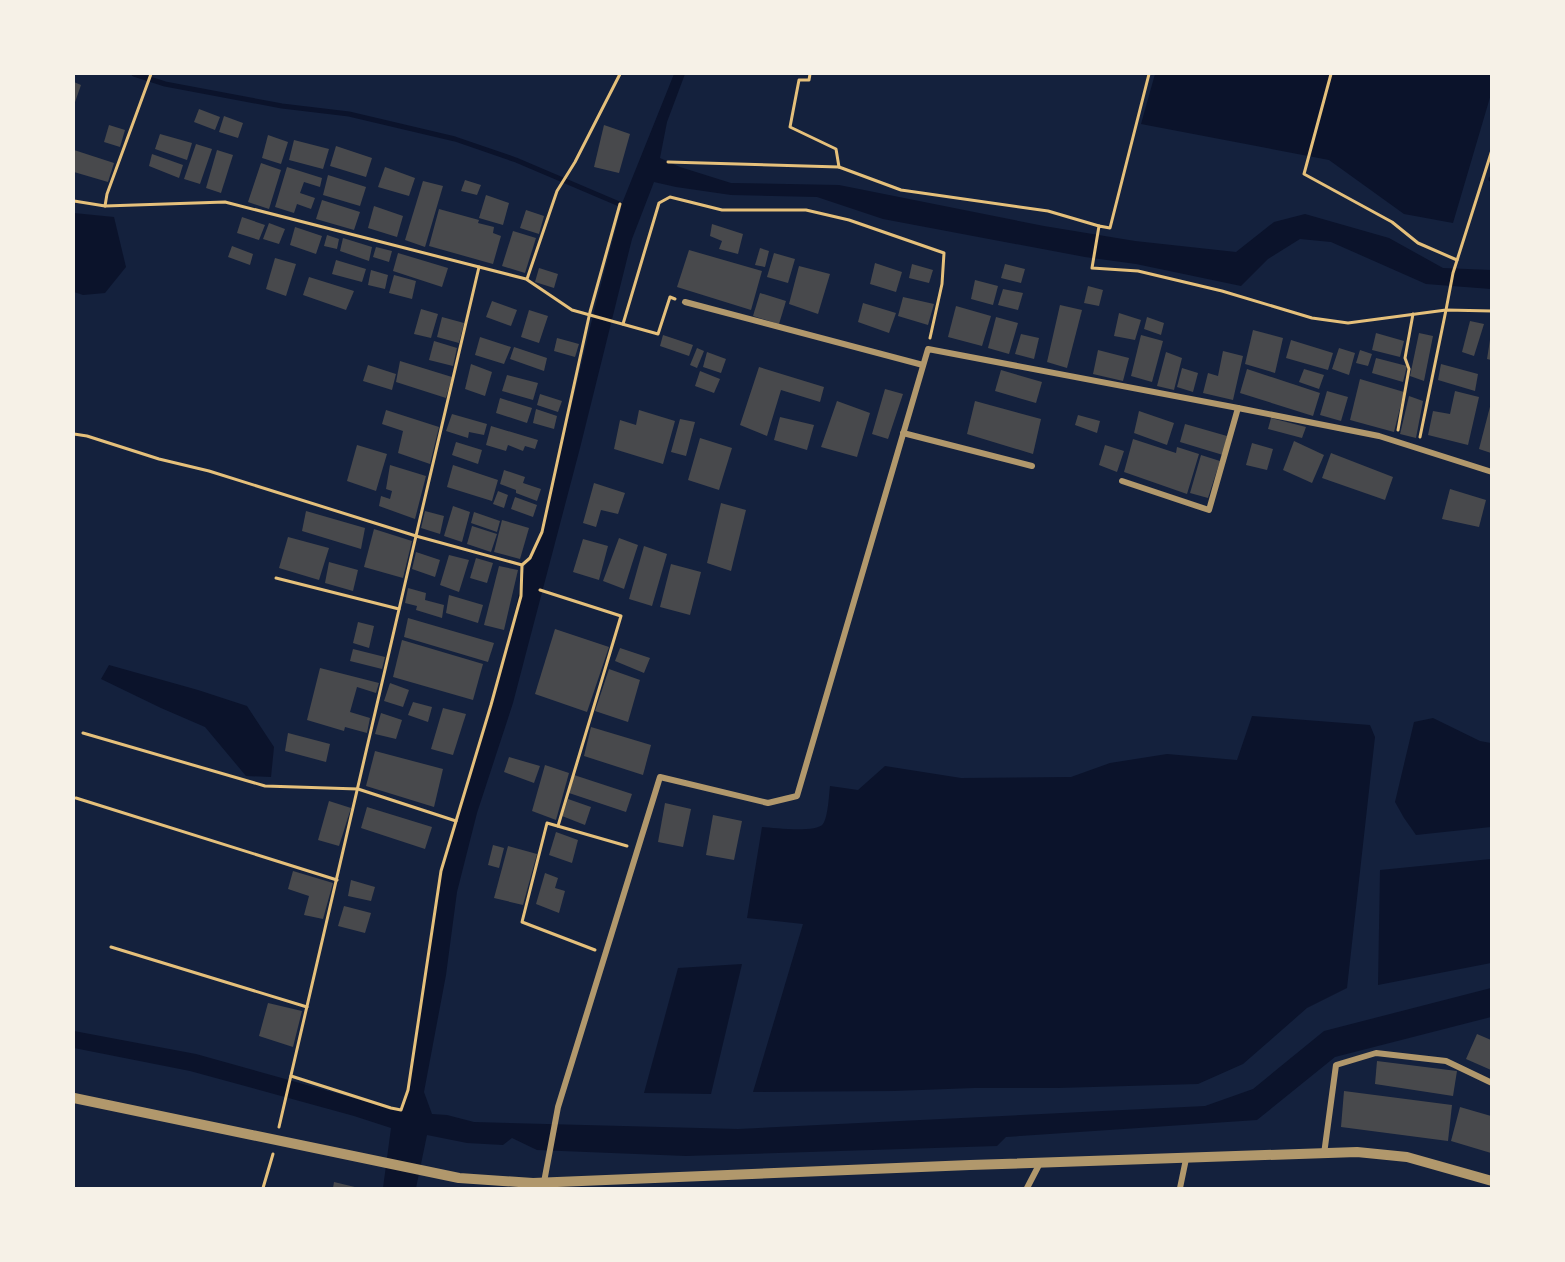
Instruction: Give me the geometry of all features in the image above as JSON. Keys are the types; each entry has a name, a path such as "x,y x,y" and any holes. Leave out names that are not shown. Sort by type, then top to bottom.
{"street":[{"path":"685,302 923,365"},
{"path":"544,1182 558,1107 660,777 768,803 797,796 928,350 1379,436 1491,472"},
{"path":"1122,481 1209,510 1238,408"},
{"path":"903,434 1032,465"},
{"path":"1324,1154 1336,1065 1376,1053 1446,1061 1491,1083"},
{"path":"74,1098 459,1179 533,1183 1357,1152 1407,1157 1491,1182"},
{"path":"1180,1188 1186,1159"},
{"path":"1027,1188 1040,1163"}],"path":[{"path":"105,206 107,194 151,74"},
{"path":"526,279 557,191 575,162 620,74"},
{"path":"810,74 809,80 799,80 790,127 837,149 839,167"},
{"path":"668,162 839,167 901,190 1048,211 1110,228 1149,74"},
{"path":"1331,74 1305,174 1392,222 1418,243 1457,260"},
{"path":"1418,449 1457,260 1491,150"},
{"path":"623,324 659,202 670,197 722,210 806,210 849,220 944,253 942,284 928,350"},
{"path":"74,201 105,206 225,202 526,279 572,310 658,334 670,297 685,302"},
{"path":"291,1076 401,1110 408,1090 441,871 521,596 522,565 530,558 542,532 589,314 620,204"},
{"path":"1099,226 1092,268 1138,271 1222,291 1312,318 1348,322 1446,310 1491,311"},
{"path":"264,1188 480,267"},
{"path":"1396,442 1409,369 1405,358 1413,314"},
{"path":"74,434 159,459 210,471 416,536 522,565"},
{"path":"276,578 399,609"},
{"path":"540,590 621,616 558,826"},
{"path":"82,734 265,786 358,789 456,821"},
{"path":"76,798 337,880"},
{"path":"605,954 522,922 548,823 637,849"},
{"path":"111,948 307,1007"}],"water":[{"path":"674,74 685,74 667,122 660,158 680,167 731,183 839,185 1044,226 1135,241 1236,252 1274,222 1305,214 1389,238 1443,268 1491,270 1491,289 1426,284 1331,242 1300,239 1268,259 1241,286 1136,264 1085,257 883,219 817,197 731,195 654,182 632,239 513,703 477,813 457,892 446,975 424,1092 432,1114 447,1115 474,1122 738,1129 1205,1106 1253,1089 1324,1031 1491,988 1491,1017 1335,1057 1257,1120 1006,1137 997,1146 686,1156 537,1150 512,1138 503,1145 467,1143 427,1135 416,1188 383,1188 391,1128 190,1071 74,1048 74,1031 196,1054 401,1110 408,1090 441,871 507,647 525,566 541,534 595,307 623,201"},
{"path":"1155,74 1491,74 1491,94 1453,223 1404,214 1329,160 1141,124"},
{"path":"74,213 114,217 126,267 105,293 83,295 74,292"},
{"path":"109,665 247,706 274,747 271,777 246,776 205,727 101,679"},
{"path":"1252,716 1370,725 1375,737 1347,988 1307,1008 1243,1064 1198,1084 753,1092 803,924 747,918 762,827 795,829 819,827 826,816 830,786 858,790 885,766 961,778 1071,777 1110,763 1167,754 1237,760"},
{"path":"1433,718 1480,741 1491,743 1491,827 1416,835 1395,802 1414,722"},
{"path":"1491,859 1491,963 1378,985 1380,870"},
{"path":"742,964 711,1094 644,1093 678,968"}],"building":[{"path":"74,82 81,85 74,105"},
{"path":"199,109 220,117 215,130 194,122"},
{"path":"224,116 243,123 238,138 219,132"},
{"path":"109,125 125,130 120,147 104,142"},
{"path":"604,125 630,134 619,173 594,167"},
{"path":"160,134 192,143 187,160 155,149"},
{"path":"268,135 288,142 281,164 262,158"},
{"path":"294,140 329,149 323,169 289,160"},
{"path":"196,144 212,149 200,184 184,179"},
{"path":"336,146 372,158 366,177 330,166"},
{"path":"74,150 114,163 108,182 74,172"},
{"path":"217,150 233,155 221,193 206,188"},
{"path":"152,154 183,165 179,178 149,166"},
{"path":"261,163 281,170 269,209 248,202"},
{"path":"287,167 322,178 320,187 304,182 300,193 315,198 311,209 297,204 294,213 275,207"},
{"path":"385,167 415,178 409,196 378,187"},
{"path":"328,175 366,187 360,206 323,195"},
{"path":"465,180 481,185 477,195 461,191"},
{"path":"423,181 443,186 425,247 405,240"},
{"path":"486,195 509,203 503,225 479,218"},
{"path":"322,200 360,212 354,230 316,219"},
{"path":"374,206 403,216 397,237 368,228"},
{"path":"439,209 479,220 478,223 494,227 493,233 501,236 493,264 429,246"},
{"path":"526,210 544,216 539,234 520,228"},
{"path":"242,217 265,225 259,240 237,233"},
{"path":"269,223 285,229 279,244 263,239"},
{"path":"712,224 743,234 738,254 719,249 722,241 710,236"},
{"path":"295,227 322,236 316,254 290,245"},
{"path":"513,231 536,238 525,273 502,266"},
{"path":"327,235 339,239 337,249 324,246"},
{"path":"343,238 372,247 369,261 340,251"},
{"path":"232,246 253,254 250,265 228,257"},
{"path":"376,247 392,251 389,262 373,257"},
{"path":"760,248 769,251 765,267 755,265"},
{"path":"689,250 762,271 751,310 677,287"},
{"path":"398,253 448,268 442,287 393,271"},
{"path":"774,253 795,259 788,283 767,277"},
{"path":"275,258 296,264 286,296 266,289"},
{"path":"336,260 366,269 362,282 332,274"},
{"path":"875,263 902,272 896,292 870,284"},
{"path":"912,264 933,270 929,283 909,278"},
{"path":"1005,264 1025,269 1021,283 1001,278"},
{"path":"799,266 830,274 818,314 789,304"},
{"path":"539,268 558,274 554,288 535,282"},
{"path":"371,270 388,275 385,289 368,285"},
{"path":"394,275 416,281 412,299 389,293"},
{"path":"309,277 354,291 346,310 303,295"},
{"path":"975,280 998,286 993,305 971,299"},
{"path":"1088,286 1103,290 1099,306 1084,303"},
{"path":"1003,289 1023,293 1018,310 998,305"},
{"path":"760,293 786,301 779,324 753,316"},
{"path":"903,297 934,304 928,325 898,316"},
{"path":"492,301 517,310 511,326 486,317"},
{"path":"863,303 896,313 889,333 858,322"},
{"path":"1060,305 1082,310 1067,368 1047,362"},
{"path":"956,306 991,316 982,346 948,337"},
{"path":"421,309 438,314 431,338 414,334"},
{"path":"529,310 548,316 539,343 521,337"},
{"path":"1119,313 1141,320 1135,340 1114,336"},
{"path":"442,317 464,323 459,343 437,337"},
{"path":"996,317 1018,323 1009,354 988,348"},
{"path":"1147,317 1164,323 1161,335 1144,329"},
{"path":"1470,321 1484,324 1474,356 1462,352"},
{"path":"1253,330 1283,338 1275,373 1245,364"},
{"path":"1376,333 1404,341 1400,357 1372,350"},
{"path":"1419,333 1433,336 1424,381 1410,376"},
{"path":"1021,334 1039,338 1034,359 1015,354"},
{"path":"663,335 693,345 689,356 660,346"},
{"path":"1141,335 1163,341 1152,382 1131,376"},
{"path":"480,337 511,347 504,364 475,355"},
{"path":"557,338 579,344 575,357 554,351"},
{"path":"1291,340 1333,353 1328,370 1286,358"},
{"path":"1491,340 1491,360 1487,359"},
{"path":"434,341 457,348 453,366 429,360"},
{"path":"514,347 547,358 544,371 510,359"},
{"path":"697,348 704,351 697,368 690,365"},
{"path":"1339,348 1355,353 1349,375 1332,369"},
{"path":"1098,350 1129,358 1123,381 1093,374"},
{"path":"1360,350 1372,354 1368,366 1356,363"},
{"path":"1223,351 1243,356 1233,400 1203,393 1208,373 1218,376"},
{"path":"707,352 726,359 721,373 703,367"},
{"path":"1166,352 1182,358 1174,390 1157,386"},
{"path":"1376,358 1407,366 1403,382 1372,373"},
{"path":"400,361 452,377 446,398 396,382"},
{"path":"471,364 492,372 485,396 465,389"},
{"path":"1441,364 1478,374 1475,391 1438,380"},
{"path":"368,365 396,374 392,390 363,381"},
{"path":"759,367 824,387 820,402 781,390 767,436 740,425"},
{"path":"1182,368 1198,373 1193,392 1177,387"},
{"path":"1247,369 1320,393 1313,416 1240,393"},
{"path":"1304,369 1324,375 1319,389 1299,382"},
{"path":"1001,370 1042,382 1036,403 995,391"},
{"path":"700,371 720,379 714,393 695,386"},
{"path":"507,375 538,383 533,400 502,391"},
{"path":"1360,379 1404,392 1394,432 1350,420"},
{"path":"885,389 903,394 888,439 872,434"},
{"path":"1327,391 1348,397 1341,421 1320,415"},
{"path":"1455,391 1479,397 1468,445 1428,435 1433,411 1450,414"},
{"path":"540,394 562,401 558,412 537,405"},
{"path":"1409,396 1423,401 1416,438 1400,434"},
{"path":"500,398 532,408 527,423 496,413"},
{"path":"837,401 870,413 857,457 821,447"},
{"path":"975,401 1041,419 1033,454 967,434"},
{"path":"1491,403 1491,453 1479,449"},
{"path":"536,409 557,416 554,429 533,423"},
{"path":"386,410 439,427 430,464 398,453 403,431 382,424"},
{"path":"639,410 675,421 663,464 614,449 620,420 636,425"},
{"path":"1139,411 1174,423 1167,445 1134,433"},
{"path":"452,414 487,424 484,435 469,432 468,438 446,431"},
{"path":"1078,415 1100,421 1097,433 1075,425"},
{"path":"780,417 814,425 807,450 774,440"},
{"path":"1271,418 1306,427 1302,438 1268,429"},
{"path":"680,419 695,422 686,456 671,452"},
{"path":"1185,424 1227,436 1223,455 1180,442"},
{"path":"491,426 538,440 535,449 525,446 523,451 508,445 506,451 486,445"},
{"path":"700,438 732,448 719,490 688,480"},
{"path":"1133,439 1176,453 1177,447 1199,454 1187,494 1124,472"},
{"path":"1294,441 1324,455 1312,483 1283,470"},
{"path":"456,442 482,450 478,464 452,455"},
{"path":"1252,443 1273,449 1267,470 1246,465"},
{"path":"357,445 387,454 376,491 347,481"},
{"path":"1105,445 1124,451 1117,472 1099,465"},
{"path":"1331,453 1393,477 1385,500 1322,478"},
{"path":"1201,455 1220,461 1208,498 1190,493"},
{"path":"390,465 426,476 415,519 379,506 381,496 390,499 392,491 386,489"},
{"path":"453,465 498,480 492,501 447,487"},
{"path":"504,470 525,477 523,483 541,489 537,501 500,484"},
{"path":"594,483 625,493 618,514 601,510 596,527 583,523"},
{"path":"1450,489 1486,500 1479,527 1442,519"},
{"path":"498,491 508,495 504,508 493,504"},
{"path":"515,497 537,505 533,517 511,509"},
{"path":"721,503 746,510 731,571 707,563"},
{"path":"453,506 470,512 462,542 444,536"},
{"path":"306,511 365,528 361,549 302,531"},
{"path":"425,511 444,516 440,534 421,528"},
{"path":"474,512 500,521 497,532 471,523"},
{"path":"502,520 529,528 520,559 494,552"},
{"path":"472,526 497,534 491,552 467,544"},
{"path":"374,529 412,541 403,578 364,567"},
{"path":"288,537 329,548 319,580 279,568"},
{"path":"619,538 638,545 624,589 603,581"},
{"path":"583,539 608,546 599,580 573,572"},
{"path":"644,546 667,554 652,606 629,599"},
{"path":"416,552 440,560 435,577 412,569"},
{"path":"449,555 469,560 459,592 440,585"},
{"path":"476,558 493,563 487,583 470,578"},
{"path":"329,562 358,570 353,591 325,583"},
{"path":"671,564 701,572 690,615 660,607"},
{"path":"499,566 518,570 504,630 484,625"},
{"path":"408,588 426,593 425,600 444,605 442,618 416,610 417,606 405,603"},
{"path":"449,595 483,605 478,623 446,613"},
{"path":"408,618 494,643 488,662 404,637"},
{"path":"358,622 374,626 369,648 353,643"},
{"path":"555,629 609,647 587,712 535,694"},
{"path":"402,640 483,664 473,700 393,677"},
{"path":"620,648 650,658 644,673 615,661"},
{"path":"353,649 385,657 382,669 350,661"},
{"path":"320,668 379,683 376,693 357,687 350,712 370,718 367,733 345,727 344,731 307,720"},
{"path":"609,669 640,680 628,722 595,711"},
{"path":"390,683 409,690 403,707 384,701"},
{"path":"413,702 432,707 428,722 408,715"},
{"path":"443,708 466,714 453,755 431,749"},
{"path":"381,713 402,720 396,739 375,734"},
{"path":"591,727 651,745 643,775 584,756"},
{"path":"288,733 330,744 326,762 285,751"},
{"path":"375,751 443,769 434,807 366,786"},
{"path":"509,757 540,766 534,783 504,772"},
{"path":"545,765 569,773 556,820 532,811"},
{"path":"574,775 632,794 626,812 569,793"},
{"path":"568,799 591,807 585,825 562,816"},
{"path":"329,801 351,808 339,846 318,840"},
{"path":"665,803 691,809 683,847 658,842"},
{"path":"367,807 432,827 425,849 361,828"},
{"path":"713,815 742,821 734,860 706,855"},
{"path":"556,832 578,840 572,863 549,855"},
{"path":"493,845 504,848 499,868 488,865"},
{"path":"508,846 537,854 523,905 494,898"},
{"path":"293,871 333,883 323,919 304,915 309,896 288,889"},
{"path":"545,873 558,878 555,888 565,891 559,913 536,904"},
{"path":"351,880 375,887 371,901 348,896"},
{"path":"344,906 371,913 365,933 338,926"},
{"path":"268,1003 302,1011 293,1047 259,1036"},
{"path":"1477,1034 1491,1040 1491,1070 1466,1059"},
{"path":"1377,1061 1457,1071 1453,1096 1375,1084"},
{"path":"1344,1091 1452,1105 1448,1141 1341,1127"},
{"path":"1460,1107 1491,1116 1491,1153 1451,1141"},
{"path":"334,1182 359,1188 333,1188"}],"waterway":[{"path":"134,74 165,84 282,106 349,114 455,139 516,160 624,206"}]}
